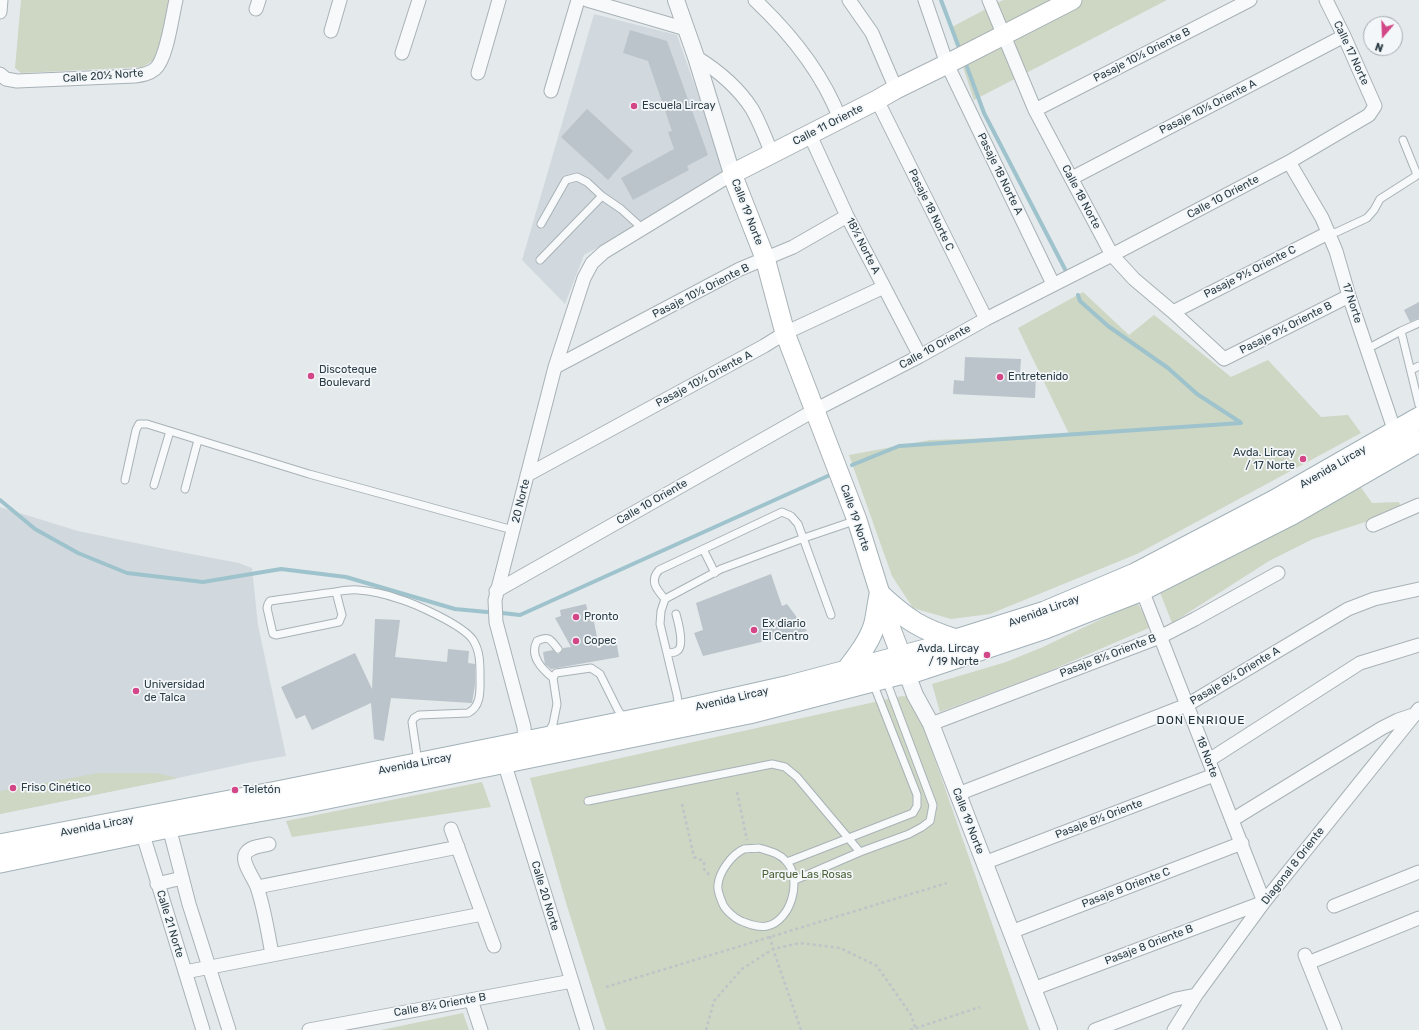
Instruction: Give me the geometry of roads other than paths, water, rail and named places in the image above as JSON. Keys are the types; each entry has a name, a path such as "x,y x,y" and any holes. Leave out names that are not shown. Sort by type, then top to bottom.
{"main road":[{"name":"Calle 11 Oriente","path":"732,174 1072,0"},
{"name":"Calle 19 Norte","path":"732,174 765,258 785,333 857,520 880,595 905,665"},
{"name":"Avenida Lircay","path":"0,845 140,826 169,827 311,801 749,713 899,674 905,665 933,648 1045,612 1135,574 1274,501 1419,418"},
{"name":"Avenida Lircay","path":"0,862 140,826 419,763 627,722 845,673 905,665 1045,628 1142,590 1292,514 1411,446"},
{"path":"880,595 910,621 937,634 956,640"},
{"path":"845,673 865,645 875,624 880,595"}],"street":[{"path":"0,12 1,0"},
{"name":"Calle 20½ Norte","path":"1,77 17,81 135,76 150,73 158,66 163,57 176,0"},
{"path":"332,31 340,0"},
{"path":"402,53 419,0"},
{"path":"478,73 499,0"},
{"path":"551,91 578,0"},
{"path":"587,0 686,29"},
{"name":"Calle 19 Norte","path":"676,0 696,57 732,174"},
{"path":"755,0 780,24 802,50 825,86 840,119"},
{"path":"848,0 872,33 896,89"},
{"name":"Pasaje 18 Norte A","path":"925,0 947,64 1052,284"},
{"name":"Calle 18 Norte","path":"989,0 1035,110 1112,255 1134,279 1173,312 1224,359"},
{"name":"Pasaje 10½ Oriente B","path":"1035,110 1250,0"},
{"name":"Calle 17 Norte","path":"1326,0 1344,36 1375,106"},
{"name":"Pasaje 10½ Oriente A","path":"1072,178 1344,36"},
{"path":"696,57 720,74 742,96 758,120 772,154"},
{"name":"Pasaje 18 Norte C","path":"877,100 986,319"},
{"name":"Calle 10 Oriente","path":"496,591 815,410 920,356 1052,284 1112,255 1289,162 1369,115 1375,106"},
{"name":"18½ Norte A","path":"810,135 847,216 920,356"},
{"name":"17 Norte","path":"1289,162 1322,218 1336,252 1348,296 1394,431 1411,446"},
{"name":"Calle 11 Oriente","path":"592,262 604,252 732,174"},
{"name":"Pasaje 10½ Oriente B","path":"555,367 740,269 793,247 847,216"},
{"name":"Pasaje 9½ Oriente C","path":"1173,312 1328,233"},
{"name":"20 Norte","path":"525,742 524,727 496,622 494,600 555,367 584,278 592,262"},
{"name":"Pasaje 10½ Oriente A","path":"527,475 764,346 785,333 884,287"},
{"name":"Pasaje 9½ Oriente B","path":"1224,359 1348,296"},
{"path":"1373,525 1419,505"},
{"name":"Pasaje 8½ Oriente B","path":"931,724 1160,637 1278,573"},
{"name":"Pasaje 8½ Oriente A","path":"958,794 1187,705 1348,609 1374,599 1419,589"},
{"name":"18 Norte","path":"1142,590 1264,902"},
{"path":"1209,760 1360,663 1419,645"},
{"name":"Calle 19 Norte","path":"905,665 915,695 931,724 1049,1030"},
{"path":"1232,820 1382,728 1417,712"},
{"name":"Diagonal 8 Oriente","path":"1174,1030 1196,995 1264,902 1417,712"},
{"name":"Calle 20 Norte","path":"504,762 587,1030"},
{"name":"Pasaje 8½ Oriente","path":"984,863 1214,775"},
{"name":"Calle 21 Norte","path":"140,826 203,1030"},
{"path":"169,827 182,878 229,1030"},
{"path":"451,828 494,946"},
{"name":"Pasaje 8 Oriente C","path":"1011,932 1242,843"},
{"path":"269,844 251,848 246,853 245,862 257,887 272,954"},
{"path":"257,887 458,847"},
{"path":"1334,906 1419,872"},
{"path":"157,884 182,878"},
{"name":"Pasaje 8 Oriente B","path":"1033,989 1264,902"},
{"path":"185,972 482,914"},
{"path":"1335,1030 1306,959 1419,918"},
{"name":"Calle 8½ Oriente B","path":"309,1030 572,981"},
{"path":"1095,1030 1176,999 1196,995"},
{"path":"471,1000 481,1030"}],"lane":[{"path":"1328,233 1337,232 1367,218 1374,210 1380,199 1417,179 1416,172 1403,140"},
{"path":"541,224 566,180 577,177 587,182 643,229"},
{"path":"540,260 602,196"},
{"path":"1367,349 1419,323"},
{"path":"1401,331 1419,405"},
{"path":"1411,370 1419,366"},
{"path":"125,480 136,430 139,424 147,424 309,474 513,530"},
{"path":"154,485 170,431"},
{"path":"185,489 198,440"},
{"path":"665,599 657,590 654,580 655,574 659,570 782,512 791,516 798,524 831,615"},
{"path":"679,711 677,695 660,624 661,612 665,599 715,573 804,538 857,520"},
{"path":"703,549 715,573"},
{"path":"336,592 342,615 339,622 276,635 273,634 267,608 270,601 336,592 356,590 396,598 419,607 466,633 473,640 480,660 479,696 477,704 474,710 468,713 419,715 414,718 412,722 415,750 419,763"},
{"path":"667,653 677,652 681,643 676,614"},
{"path":"553,678 543,670 537,661 534,648 537,641 546,637 549,638 558,649"},
{"path":"546,738 553,724 557,704 553,678 556,673 562,670 591,668 597,671 600,674 618,710 627,722"},
{"path":"787,862 912,813 917,806 917,795 879,680"},
{"path":"795,880 860,852 910,834 930,821 932,805 879,680"},
{"path":"588,801 772,764 785,767 798,777 860,852"},
{"path":"759,848 781,856 787,862 795,880 795,891 788,910 778,920 768,926 753,926 736,919 722,905 718,885 722,868 744,849 759,848"}],"waterway":[{"path":"941,0 958,45"},
{"path":"967,67 984,113 1068,275"},
{"path":"1078,295 1080,301 1108,326 1168,368 1197,394 1240,422"},
{"path":"852,465 899,446 1241,423"},
{"path":"502,613 520,615 830,475"},
{"path":"0,500 35,529 78,553 127,573 203,582 281,569 346,577 455,609 487,612"}],"place":[{"name":"Escuela Lircay","path":"634,106"},
{"name":"Discoteque Boulevard","path":"311,376"},
{"name":"Entretenido","path":"1000,377"},
{"name":"Avda. Lircay / 17 Norte","path":"1303,459"},
{"name":"Pronto","path":"576,617"},
{"name":"Ex diario El Centro","path":"754,630"},
{"name":"Copec","path":"576,641"},
{"name":"Avda. Lircay / 19 Norte","path":"987,655"},
{"name":"Universidad de Talca","path":"136,691"},
{"name":"Friso Cinético","path":"13,788"},
{"name":"Teletón","path":"235,790"}],"district":[{"name":"DON ENRIQUE","path":"1201,721"}],"park label":[{"name":"Parque Las Rosas","path":"807,875"}]}
